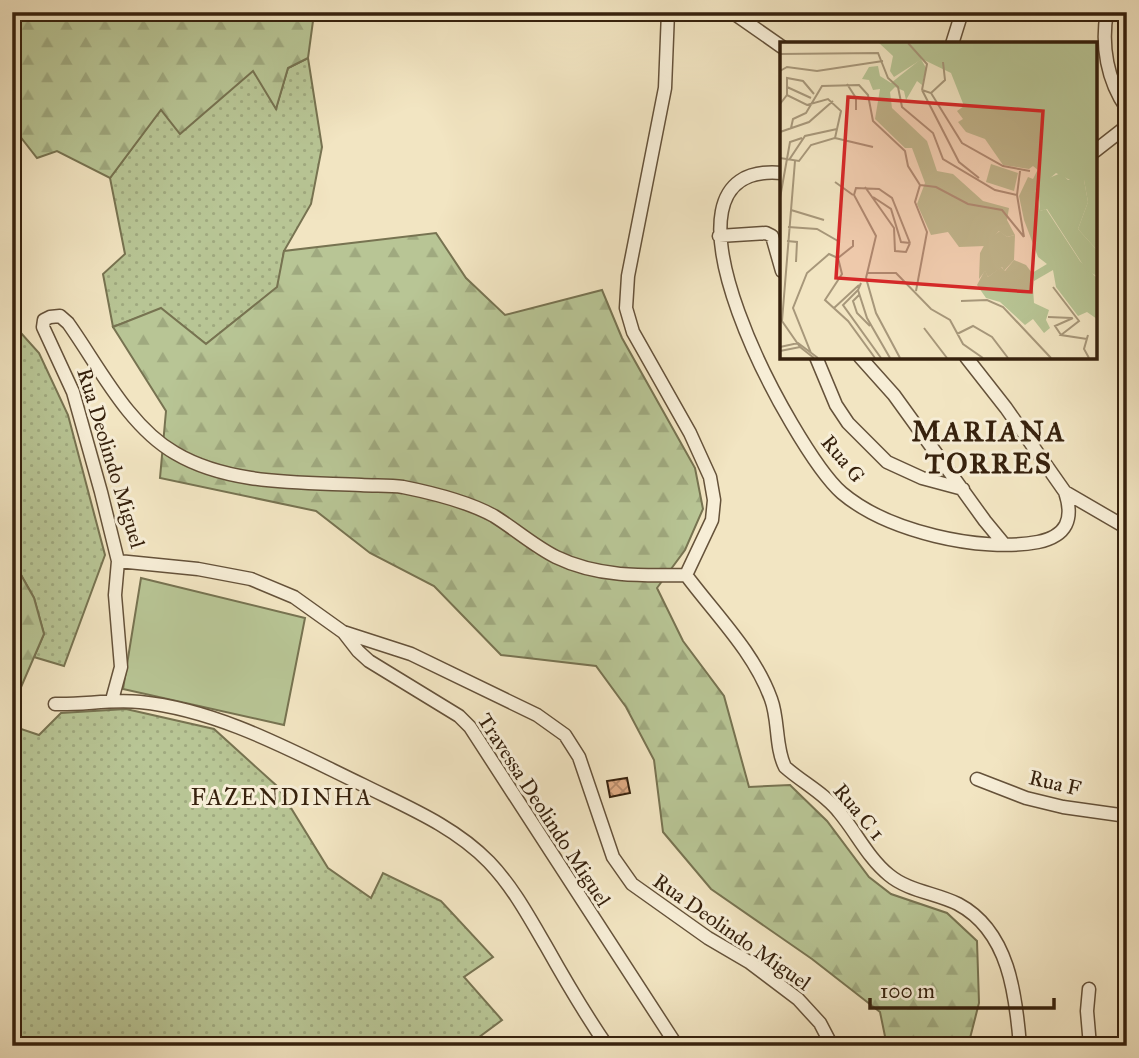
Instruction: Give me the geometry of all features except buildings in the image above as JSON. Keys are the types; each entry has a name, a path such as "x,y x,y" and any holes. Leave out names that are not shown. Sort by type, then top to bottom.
{"street":[{"path":"668,12 665,88 628,276 626,308 633,332 690,433 710,477 714,500 712,520 686,575"},
{"path":"732,12 780,46"},
{"path":"952,42 962,12"},
{"path":"1107,12 1104,42 1109,71 1120,99 1127,108"},
{"path":"1097,149 1127,126"},
{"path":"780,173 755,174 730,191 723,210 719,236 766,233 772,236 780,264"},
{"name":"Rua G","path":"719,236 727,279 762,371 790,422 826,475 854,501 887,520 923,534 1003,544 1034,543 1059,535 1065,527 1069,516 1065,492"},
{"name":"Rua Deolindo Miguel","path":"686,575 638,576 596,571 556,557 491,515 443,496 399,486 243,477 198,466 172,452 148,432 113,391 74,331 60,316 44,320 43,327 73,392 102,492 118,561 198,569 251,579 294,597 343,632 411,654 537,716 565,735 579,757 613,857 632,884 798,999 820,1023 832,1046"},
{"path":"817,359 836,405 848,423 887,462 922,478 963,489"},
{"path":"862,359 894,395 1003,544"},
{"path":"968,359 1065,492 1127,528"},
{"path":"112,700 121,667 115,595 118,561"},
{"name":"Rua C 1","path":"686,575 737,640 764,682 772,701 785,767 838,811 875,862 890,876 960,905 988,929 997,942 1010,978 1020,1046"},
{"name":"Travessa Deolindo Miguel","path":"343,632 358,652 369,661 459,716 470,727 677,1046"},
{"path":"55,704 71,705 112,700 140,702 178,708 215,719 281,746 461,837 490,863 520,902 607,1046"},
{"name":"Rua F","path":"977,779 1026,798 1063,807 1127,816"},
{"path":"1089,989 1087,1011 1090,1046"}],"green space":[{"path":"12,12 306,12 313,21 308,58 288,68 276,109 253,71 180,134 161,110 110,178 57,151 37,158 12,126"},
{"path":"308,58 322,147 311,204 284,251 278,287 206,344 161,309 113,327 103,274 125,254 110,178 161,109 180,133 253,70 276,108 288,68"},
{"path":"436,233 466,278 505,315 602,290 622,338 695,468 703,509 685,550 657,588 683,641 724,696 749,787 790,785 827,821 869,877 891,894 947,913 977,941 979,1003 968,1046 887,1046 880,1012 812,959 711,889 663,832 654,760 626,707 596,666 501,655 434,586 370,553 316,511 160,478 166,411 113,327 161,308 206,344 277,287 284,251"},
{"path":"12,323 39,353 68,415 105,555 64,666 34,657 44,634 34,598 12,559"},
{"path":"12,559 34,598 44,634 12,708"},
{"path":"141,578 305,618 284,725 123,689"},
{"path":"126,709 214,729 278,787 328,868 371,898 383,873 441,901 493,957 464,977 502,1020 467,1046 12,1046 12,720 18,728 39,735 61,713"}],"district":[{"name":"MARIANA TORRES","path":"989,447"},
{"name":"FAZENDINHA","path":"282,797"}]}
